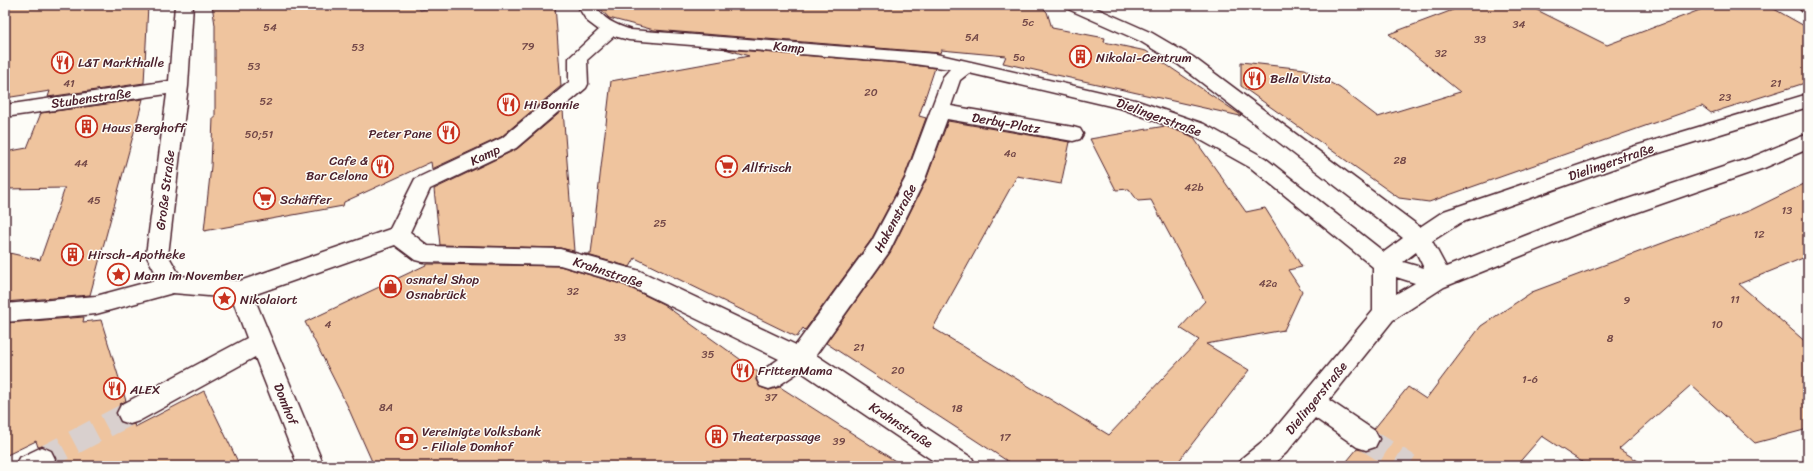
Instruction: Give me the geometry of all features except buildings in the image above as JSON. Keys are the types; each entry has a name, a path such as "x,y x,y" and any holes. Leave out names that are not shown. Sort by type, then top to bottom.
{"street":[{"name":"Große Straße","path":"173,284 157,255 178,86 184,5"},
{"name":"Kamp","path":"586,5 589,13 598,23 612,30 629,35 892,55 936,60 966,66"},
{"path":"1074,5 1146,37 1186,61 1419,238 1438,280"},
{"name":"Kamp","path":"398,235 422,184 509,144 579,84 578,58 612,30"},
{"path":"908,47 936,60"},
{"name":"Dielingerstraße","path":"966,66 1128,104 1197,128 1258,163 1384,264 1438,280"},
{"name":"Hakenstraße","path":"800,358 881,246 915,179 952,77 966,66"},
{"name":"Stubenstraße","path":"5,111 178,86"},
{"name":"Dielingerstraße","path":"1384,264 1419,238 1452,217 1638,152 1808,100"},
{"name":"Derby-Platz","path":"940,111 1073,134"},
{"name":"Dielingerstraße","path":"1251,466 1272,456 1312,402 1385,313 1438,280 1573,226 1757,164 1808,141"},
{"path":"5,312 96,305 173,284 240,290 398,235"},
{"name":"Krahnstraße","path":"398,235 423,254 560,257 632,277 800,358 963,466"},
{"path":"1384,264 1385,313"},
{"path":"130,413 261,342 240,290"},
{"name":"Domhof","path":"261,342 312,466"},
{"path":"769,379 800,358"},
{"path":"1312,402 1366,438"}],"tunnel":[{"path":"42,459 130,413"},
{"path":"1366,439 1409,466"}],"place":[{"name":"Nikolai-Centrum","path":"1080,57"},
{"name":"L&T Markthalle","path":"63,62"},
{"name":"Bella Vista","path":"1254,78"},
{"name":"Hi Bonnie","path":"509,104"},
{"name":"Haus Berghoff","path":"86,127"},
{"name":"Peter Pane","path":"448,133"},
{"name":"Cafe & Bar Celona","path":"383,167"},
{"name":"Allfrisch","path":"727,167"},
{"name":"Schäffer","path":"265,199"},
{"name":"Hirsch-Apotheke","path":"72,254"},
{"name":"Mann im November","path":"118,275"},
{"name":"osnatel Shop Osnabrück","path":"390,286"},
{"name":"Nikolaiort","path":"224,299"},
{"name":"FrittenMama","path":"742,370"},
{"name":"ALEX","path":"115,389"},
{"name":"Theaterpassage","path":"717,436"},
{"name":"Vereinigte Volksbank - Filiale Domhof","path":"407,438"}]}
